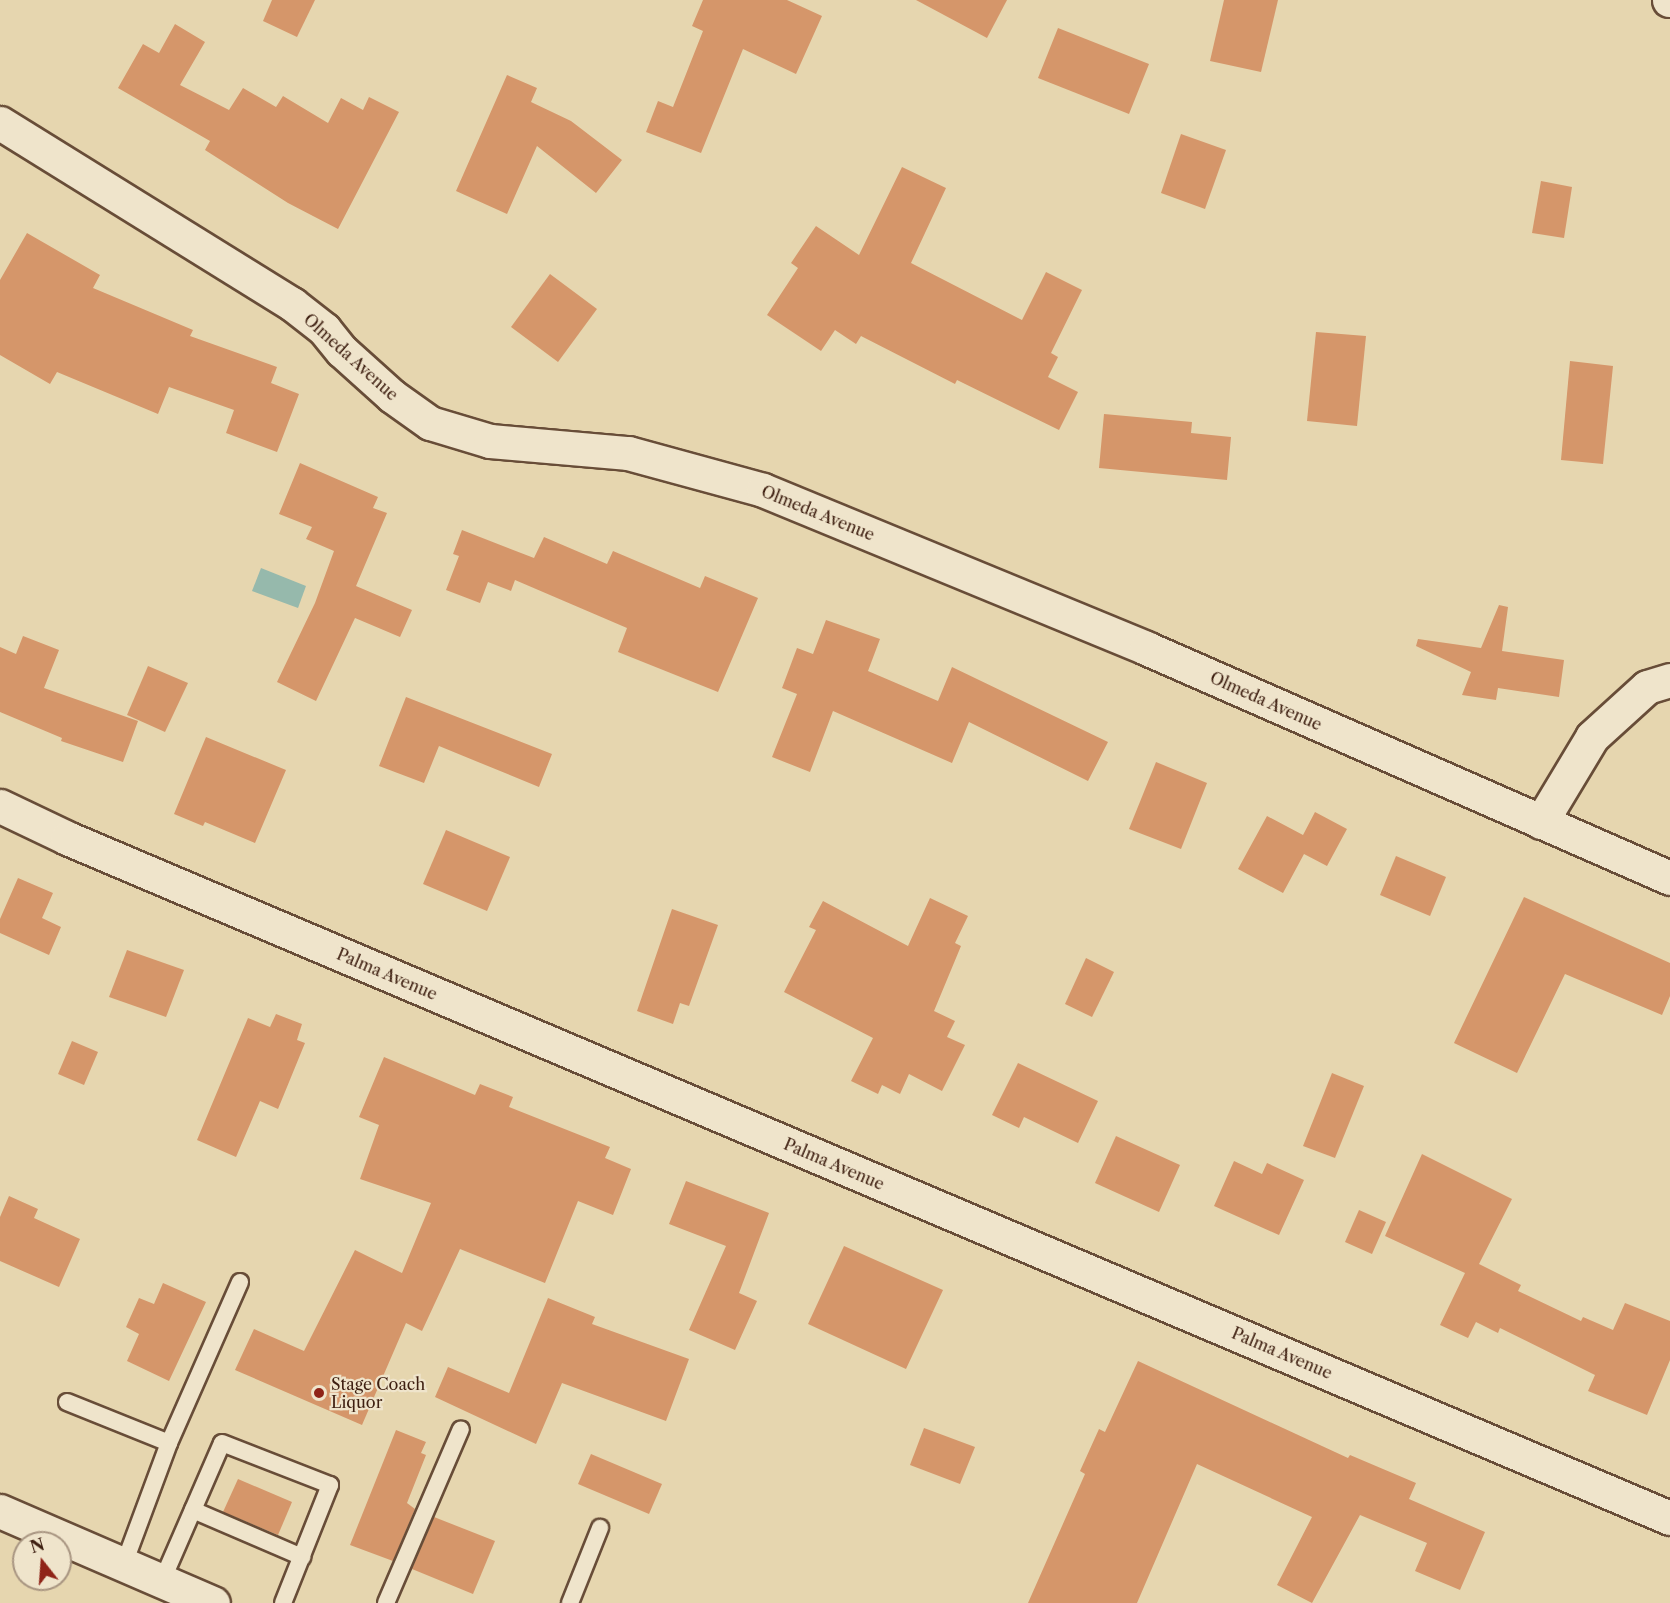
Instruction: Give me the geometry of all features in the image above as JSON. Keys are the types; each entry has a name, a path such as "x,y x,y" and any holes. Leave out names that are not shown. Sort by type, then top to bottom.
{"street":[{"name":"Olmeda Avenue","path":"0,123 292,304 324,329 392,396 430,423 490,441 627,453 763,490 1146,648 1670,878"},
{"path":"1541,822 1592,737 1647,687 1670,680"},
{"name":"Palma Avenue","path":"0,806 67,838 1670,1518"},
{"path":"0,1512 213,1603"}],"lane":[{"path":"123,1564 169,1443 240,1282"},
{"path":"67,1402 169,1443"},
{"path":"386,1603 461,1429"},
{"path":"162,1581 222,1443 330,1485 283,1603"},
{"path":"193,1510 302,1557"},
{"path":"570,1603 600,1528"}],"shaded area":[{"path":"261,568 306,586 298,608 252,591"}],"building":[{"path":"272,0 315,0 297,37 263,21"},
{"path":"703,0 787,0 822,16 796,74 743,49 701,153 646,132 658,101 673,107 703,31 692,26"},
{"path":"916,0 1007,0 987,38"},
{"path":"1224,0 1278,0 1261,72 1210,61"},
{"path":"175,24 205,42 180,85 229,110 243,88 276,107 283,96 328,123 341,98 363,110 369,97 399,112 338,229 288,203 205,150 210,141 118,88 143,44 159,53"},
{"path":"1058,28 1149,64 1129,114 1038,78"},
{"path":"507,75 537,88 531,102 571,121 622,160 596,193 537,146 507,214 456,191"},
{"path":"1181,134 1226,150 1205,209 1161,193"},
{"path":"902,167 946,188 911,263 1022,320 1046,272 1082,290 1051,353 1058,357 1048,377 1078,392 1059,430 957,380 955,384 861,336 856,344 835,330 821,351 767,315 798,268 791,263 816,226 859,255"},
{"path":"1541,181 1572,187 1564,238 1532,233"},
{"path":"27,233 100,275 93,288 193,330 190,336 277,367 271,383 299,394 277,452 226,433 234,410 169,387 158,414 57,372 50,384 0,355 0,280"},
{"path":"550,274 597,309 558,362 511,327"},
{"path":"1316,332 1366,336 1357,426 1307,421"},
{"path":"1570,361 1613,366 1603,464 1561,460"},
{"path":"1104,414 1192,422 1191,433 1231,437 1227,480 1099,468"},
{"path":"300,463 378,497 373,508 387,513 356,586 412,610 400,637 355,618 316,701 277,682 315,603 334,551 306,539 312,527 279,514"},
{"path":"462,530 534,558 544,537 607,564 613,551 700,588 705,576 758,598 718,692 618,652 627,628 515,580 511,591 488,582 480,603 446,590 459,556 453,554"},
{"path":"1499,605 1508,607 1502,651 1564,660 1559,697 1498,688 1496,700 1462,695 1471,672 1416,646 1418,639 1481,648"},
{"path":"826,620 880,639 868,671 938,701 952,667 1108,742 1088,781 969,722 952,763 833,711 810,772 772,757 797,694 782,688 797,648 813,654"},
{"path":"23,636 59,650 44,688 138,721 123,762 61,741 62,738 0,712 0,647 16,654"},
{"path":"148,666 188,683 165,732 127,715"},
{"path":"406,697 552,754 539,787 439,746 424,783 379,766"},
{"path":"206,737 286,770 255,843 205,822 203,826 174,814"},
{"path":"1156,762 1207,783 1181,849 1129,829"},
{"path":"1315,812 1347,829 1327,866 1304,854 1283,893 1238,869 1267,816 1303,835"},
{"path":"446,830 510,857 487,911 423,884"},
{"path":"1396,856 1446,877 1430,916 1380,895"},
{"path":"18,878 53,893 42,918 61,927 49,955 0,933 0,919"},
{"path":"1524,897 1670,963 1670,996 1662,1015 1565,974 1517,1073 1454,1043"},
{"path":"930,898 968,916 955,943 961,946 934,1011 955,1021 947,1037 965,1045 942,1091 909,1074 900,1094 882,1085 878,1094 851,1081 873,1038 784,992 816,930 809,927 823,901 908,946"},
{"path":"672,909 718,925 689,1006 680,1003 673,1024 637,1011"},
{"path":"127,950 184,970 166,1017 109,997"},
{"path":"1086,958 1114,972 1092,1017 1065,1004"},
{"path":"276,1014 302,1024 297,1040 305,1043 278,1109 260,1101 236,1157 197,1140 248,1018 270,1027"},
{"path":"72,1041 98,1052 84,1085 58,1074"},
{"path":"384,1057 475,1095 480,1084 513,1097 509,1107 610,1147 605,1158 631,1169 613,1215 578,1201 545,1283 460,1249 422,1331 406,1323 362,1425 235,1370 254,1329 304,1351 355,1250 402,1273 431,1203 360,1179 379,1125 359,1117"},
{"path":"1018,1063 1098,1101 1078,1143 1024,1117 1019,1128 992,1115"},
{"path":"1332,1073 1364,1086 1335,1158 1303,1146"},
{"path":"1116,1136 1180,1165 1159,1212 1095,1183"},
{"path":"1422,1154 1512,1199 1479,1264 1521,1285 1518,1291 1581,1321 1583,1317 1613,1330 1625,1303 1670,1321 1670,1360 1647,1415 1588,1391 1595,1375 1500,1328 1498,1333 1476,1322 1468,1338 1440,1325 1465,1273 1385,1236"},
{"path":"1234,1161 1262,1174 1267,1163 1304,1180 1279,1235 1214,1206"},
{"path":"686,1181 769,1213 739,1293 757,1301 735,1350 689,1330 726,1246 669,1224"},
{"path":"9,1196 38,1209 34,1218 80,1239 59,1287 0,1261 0,1217"},
{"path":"1359,1210 1386,1222 1372,1254 1345,1242"},
{"path":"844,1246 943,1290 906,1369 808,1324"},
{"path":"163,1283 206,1302 169,1381 127,1361 139,1334 126,1327 139,1298 154,1304"},
{"path":"548,1298 595,1317 592,1324 689,1359 666,1421 562,1383 536,1444 435,1397 448,1367 509,1393"},
{"path":"1138,1361 1348,1458 1350,1455 1416,1483 1409,1499 1485,1532 1460,1590 1415,1571 1427,1543 1360,1515 1312,1603 1277,1585 1312,1517 1197,1464 1137,1603 1028,1603 1085,1474 1080,1471 1099,1429 1105,1432"},
{"path":"924,1428 975,1447 960,1484 910,1465"},
{"path":"396,1430 426,1442 421,1453 426,1455 407,1503 415,1509 393,1561 350,1545"},
{"path":"591,1454 662,1484 649,1514 578,1484"},
{"path":"238,1479 292,1502 278,1535 223,1512"},
{"path":"434,1517 495,1541 473,1594 412,1569"}],"place":[{"name":"Stage Coach Liquor","path":"319,1393"}]}
